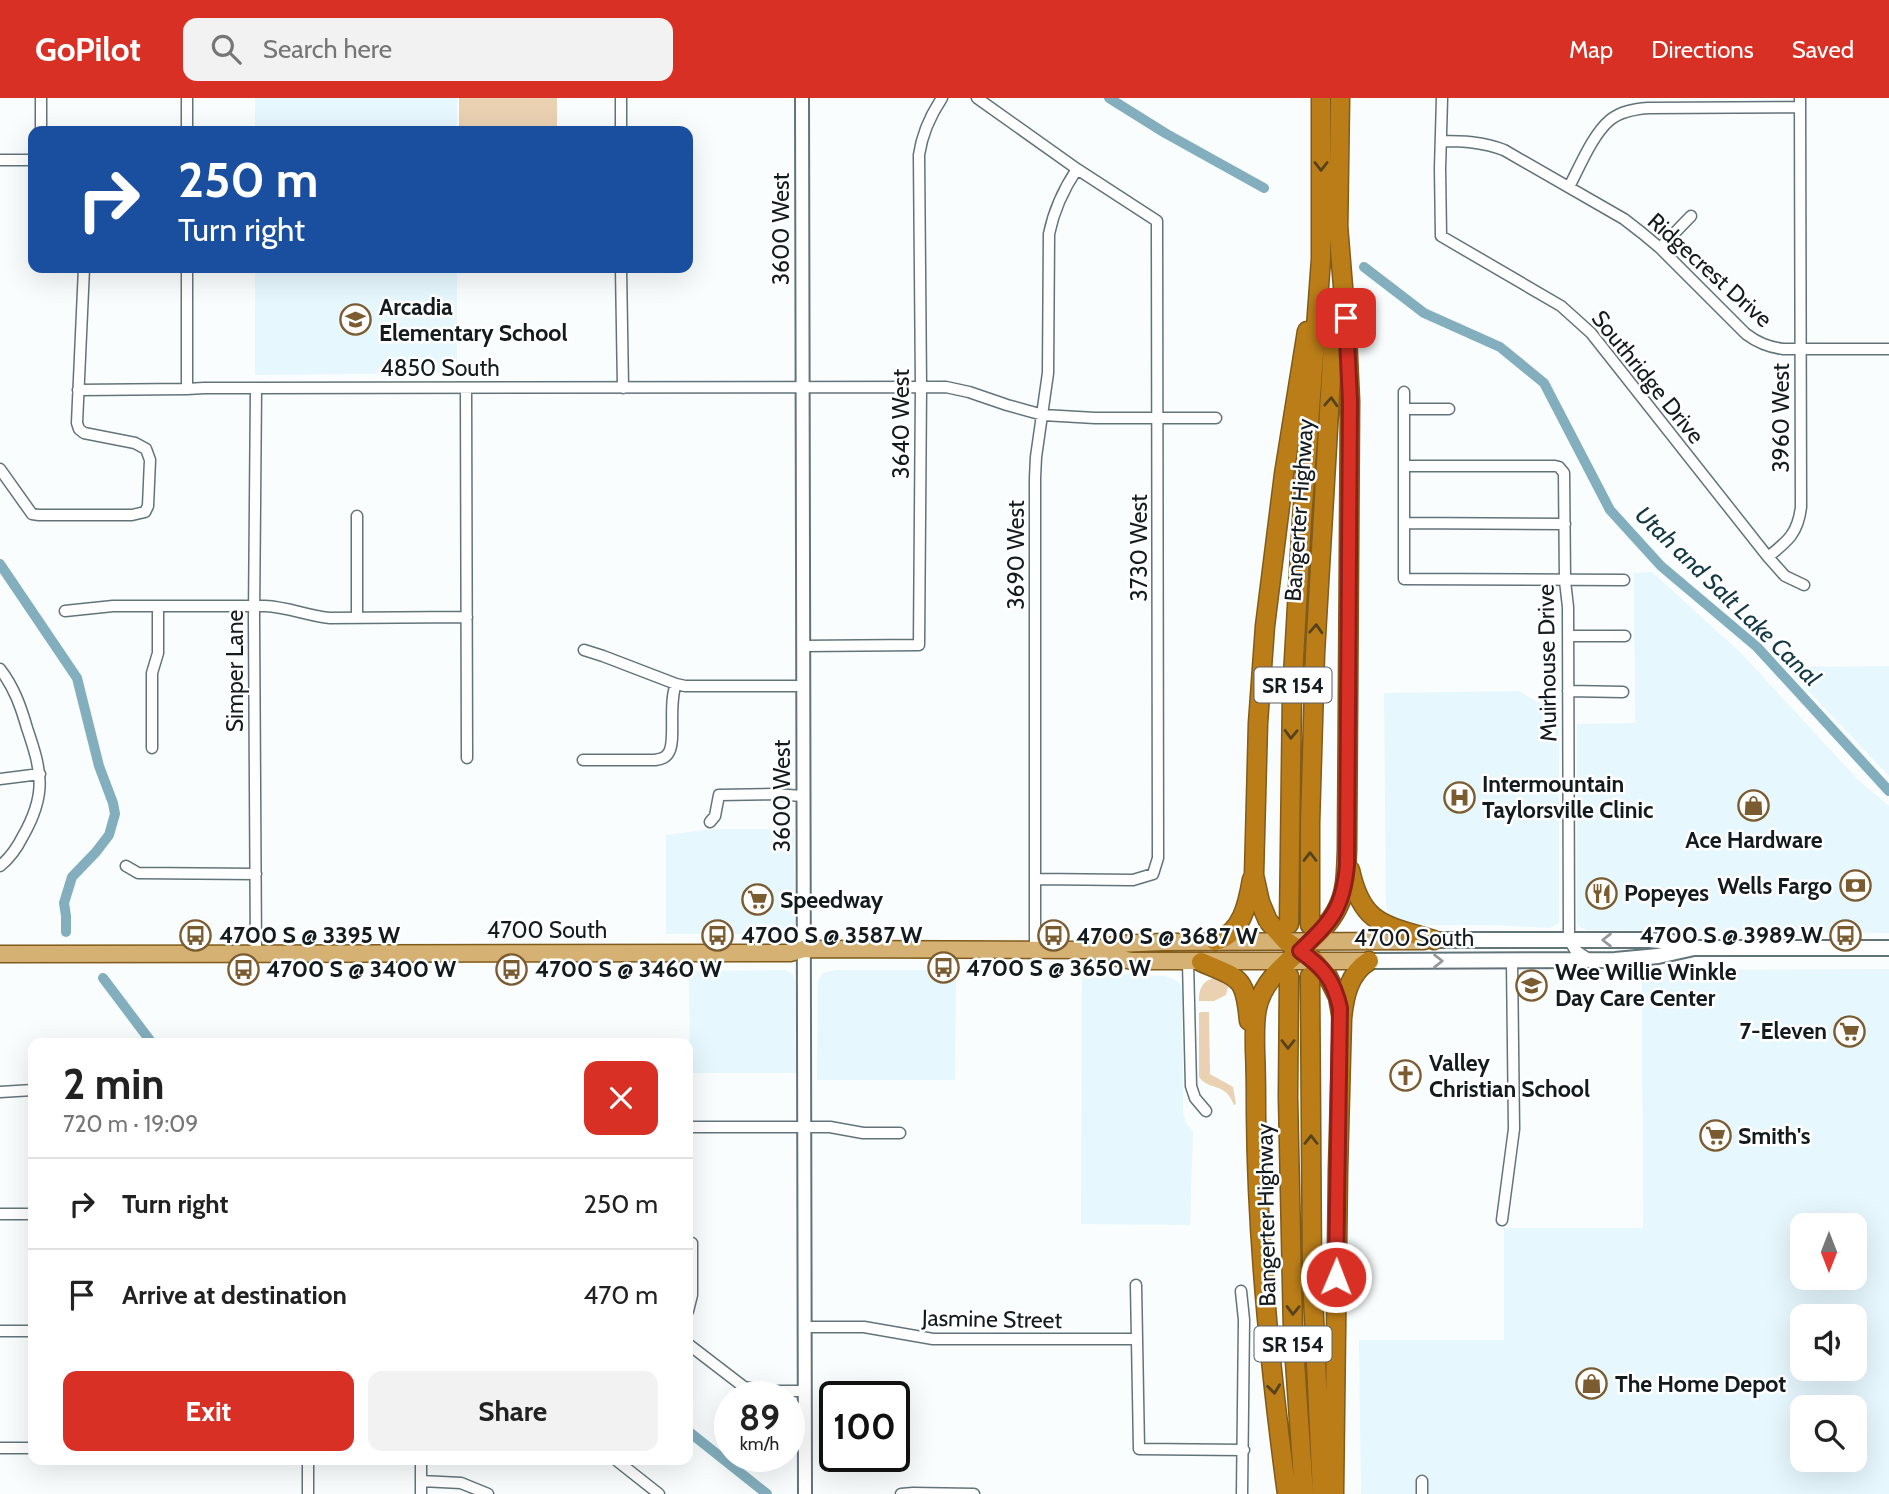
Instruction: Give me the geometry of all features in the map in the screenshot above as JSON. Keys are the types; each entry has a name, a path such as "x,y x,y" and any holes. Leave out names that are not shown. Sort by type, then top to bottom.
{"highway":[{"name":"Bangerter Highway","path":"1321,98 1321,259 1292,693 1322,1494"},
{"name":"Bangerter Highway","path":"1304,1494 1293,1332 1288,1097 1310,824 1313,692 1333,366 1340,98"},
{"path":"1287,1494 1270,1357 1261,1252 1255,1018 1259,1001 1271,977 1329,922 1344,889 1347,849 1350,401 1338,225"},
{"path":"1321,259 1292,415 1265,626 1258,723 1254,865 1257,893 1264,912 1273,927 1327,975 1335,990 1342,1019"},
{"path":"1347,849 1354,885 1369,914 1388,926 1434,940"},
{"path":"1215,941 1227,936 1237,925 1247,901 1254,865"},
{"path":"1334,1494 1342,1019 1346,995 1354,976 1369,961"},
{"path":"1195,962 1234,976 1244,989 1255,1052"}],"main road":[{"name":"4700 South","path":"1093,950 1132,961 1195,962 1434,940 1661,941 1694,948 1889,948"},
{"name":"4700 South","path":"0,954 1093,950 1125,943 1215,941 1369,961 1598,961 1636,959 1694,948"}],"street":[{"path":"41,98 41,126"},
{"path":"187,98 187,126"},
{"path":"621,98 621,126"},
{"name":"3600 West","path":"802,98 805,1381"},
{"name":"3640 West","path":"803,646 919,645 919,163 921,140 942,98"},
{"path":"976,98 1077,169"},
{"name":"Southridge Drive","path":"1442,98 1441,236 1561,306 1591,333 1768,557 1785,576 1804,585"},
{"path":"1569,187 1600,131 1611,118 1624,112 1648,108 1800,103"},
{"name":"3960 West","path":"1768,557 1792,536 1800,518 1800,103"},
{"name":"Ridgecrest Drive","path":"1441,141 1475,142 1504,150 1624,219 1660,248 1756,341 1767,346 1800,349 1889,349"},
{"path":"0,160 28,160"},
{"name":"3730 West","path":"1036,879 1133,880 1153,874 1158,858 1157,221 1077,169"},
{"name":"3690 West","path":"1035,949 1036,457 1049,359 1049,234 1060,197 1077,169"},
{"path":"1660,248 1691,216"},
{"path":"0,469 32,514 132,515 145,512 148,506 150,460 146,449 135,443 90,435 79,429 76,423 83,273"},
{"path":"187,273 187,389"},
{"path":"621,273 623,388"},
{"name":"4850 South","path":"78,390 946,387 1043,415 1083,418 1216,418"},
{"name":"Simper Lane","path":"256,388 256,954"},
{"path":"466,388 467,758"},
{"path":"1404,392 1404,579 1624,580"},
{"path":"1404,409 1449,409"},
{"name":"Muirhouse Drive","path":"1404,466 1555,466 1563,470 1568,607 1569,940"},
{"path":"357,516 357,618"},
{"path":"1404,523 1565,524"},
{"path":"65,611 113,606 254,606 287,608 317,617 467,617"},
{"path":"152,748 152,673 158,653 158,606"},
{"path":"1568,636 1625,636"},
{"path":"584,650 676,684 695,687 803,686"},
{"path":"0,669 20,705 40,774 36,812 12,854 0,866"},
{"path":"583,760 655,760 665,757 670,750 672,693 676,684"},
{"path":"1568,691 1623,692"},
{"path":"0,779 40,774"},
{"path":"710,822 715,816 719,795 803,796"},
{"path":"126,866 138,873 256,874"},
{"path":"1537,961 1557,953 1569,940 1580,954 1598,961"},
{"path":"1503,1220 1514,1129 1512,961"},
{"path":"1195,962 1191,1086 1195,1098 1206,1111"},
{"path":"0,1092 28,1090"},
{"path":"693,1127 804,1127 836,1128 863,1133 900,1133"},
{"path":"0,1214 28,1214"},
{"path":"1136,1286 1139,1449 1244,1450"},
{"path":"1241,1291 1244,1320 1242,1494"},
{"name":"Jasmine Street","path":"805,1327 864,1327 933,1339 1137,1339"},
{"path":"0,1331 28,1331"},
{"path":"693,1348 736,1381"},
{"path":"0,1448 28,1448"},
{"path":"308,1465 308,1494"},
{"path":"421,1465 421,1494"},
{"path":"622,1465 659,1494"},
{"name":"3600 West","path":"805,1472 805,1494"},
{"path":"1422,1480 1422,1494"},
{"path":"421,1481 461,1483 488,1494"},
{"path":"901,1494 974,1494"}],"shaded area":[{"path":"255,98 457,98 457,126 255,126"},
{"path":"459,98 557,98 557,126 459,126"},
{"name":"Arcadia Elementary School","path":"255,273 457,273 457,373 255,375"},
{"path":"1652,572 1742,654 1858,780 1889,806 1889,933 1587,930 1578,926 1577,724 1635,723 1634,573"},
{"path":"1889,666 1889,776 1786,667"},
{"path":"1519,691 1559,715 1559,923 1550,928 1405,925 1388,913 1386,905 1384,693"},
{"path":"712,829 794,829 795,926 792,931 786,934 666,934 666,835"},
{"path":"1889,969 1889,1494 1361,1494 1359,1340 1504,1340 1504,1228 1643,1228 1642,970"},
{"path":"786,970 793,975 796,1073 693,1073 689,971"},
{"path":"836,970 956,970 955,1080 817,1080 818,981 823,973"},
{"path":"1082,971 1164,976 1180,984 1183,1113 1186,1123 1193,1131 1190,1225 1081,1224"},
{"path":"1218,977 1227,978 1226,995 1214,1001 1199,1001 1203,985"},
{"path":"1201,1012 1209,1012 1210,1074 1233,1087 1234,1105 1226,1093 1203,1082 1199,1077"}],"waterway":[{"name":"Utah and Salt Lake Canal","path":"1109,98 1165,133 1264,188"},
{"name":"Utah and Salt Lake Canal","path":"1364,267 1424,313 1500,347 1544,383 1610,510 1661,566 1757,647 1889,791"},
{"path":"0,564 77,678 99,766 115,814 109,835 72,877 64,903 66,932"},
{"path":"103,978 148,1038"},
{"path":"693,1435 767,1494"}],"place":[{"name":"Arcadia Elementary School","path":"356,320"},
{"name":"Intermountain Taylorsville Clinic","path":"1459,797"},
{"name":"Ace Hardware","path":"1754,806"},
{"name":"Wells Fargo","path":"1855,886"},
{"name":"Popeyes","path":"1601,893"},
{"name":"Speedway","path":"757,900"},
{"name":"4700 S @ 3395 W","path":"196,935"},
{"name":"4700 S @ 3587 W","path":"718,935"},
{"name":"4700 S @ 3989 W","path":"1846,935"},
{"name":"4700 S @ 3687 W","path":"1053,936"},
{"name":"4700 S @ 3650 W","path":"943,968"},
{"name":"4700 S @ 3400 W","path":"243,969"},
{"name":"4700 S @ 3460 W","path":"512,969"},
{"name":"Wee Willie Winkle Day Care Center","path":"1532,985"},
{"name":"7-Eleven","path":"1850,1031"},
{"name":"Valley Christian School","path":"1406,1076"},
{"name":"Smith's","path":"1715,1136"},
{"name":"The Home Depot","path":"1592,1384"}],"route":[{"path":"1336,1277 1342,1019 1332,982 1315,961 1300,951 1335,914 1342,897 1347,865 1350,401 1346,318"}]}
